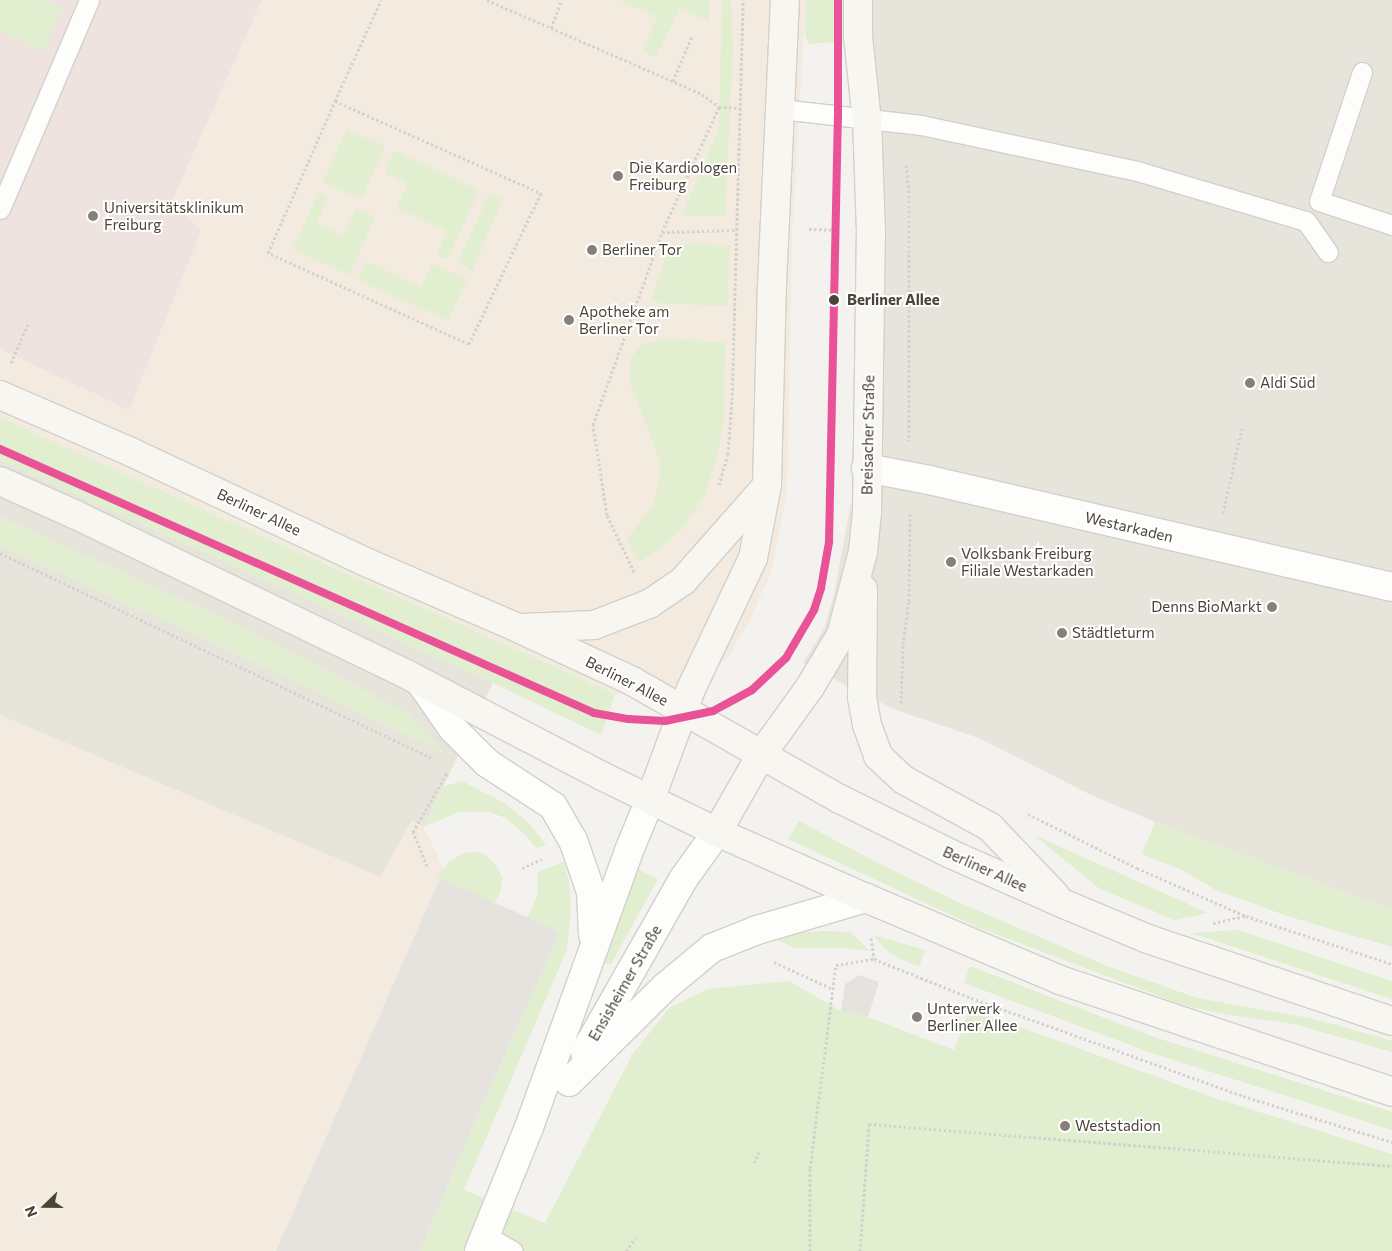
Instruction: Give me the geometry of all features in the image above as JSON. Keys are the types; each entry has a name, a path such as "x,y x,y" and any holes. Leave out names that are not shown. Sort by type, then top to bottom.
{"main road":[{"path":"682,710 754,558 767,485 774,230 786,0"},
{"name":"Breisacher Straße","path":"716,832 761,754 810,687 841,635 863,552 867,512 866,468 871,233 867,120 858,37 858,0"},
{"name":"Berliner Allee","path":"0,395 131,452 368,563 518,628 632,681 866,812 951,854 1148,939 1392,1021"},
{"path":"0,481 94,524 421,683 716,832 866,898 1060,980 1392,1092"},
{"path":"518,628 594,625 649,604 683,582 767,485"},
{"path":"863,552 862,697 867,725 878,756 904,780 990,827 1064,904"},
{"name":"Ensisheimer Straße","path":"650,800 682,710"}],"street":[{"name":"Westarkaden","path":"866,468 909,476 1392,587"},
{"name":"Ensisheimer Straße","path":"421,683 453,729 487,763 553,806 574,840 591,892 594,947"},
{"name":"Ensisheimer Straße","path":"482,1243 528,1130 628,853 650,800"},
{"name":"Ensisheimer Straße","path":"528,1130 569,1082 684,878 716,832"},
{"path":"569,1082 665,987 712,948 757,930 866,898"}],"lane":[{"path":"0,209 89,0"},
{"path":"1362,72 1320,200 1392,225"},
{"path":"781,109 921,126 1137,171 1306,221 1328,252"},
{"path":"482,1243 513,1251"}],"path":[{"path":"335,101 541,193 470,344 268,253 335,101 381,0"},
{"path":"487,0 702,94 719,107 741,108"},
{"path":"551,28 562,0"},
{"path":"718,491 728,454 731,409 743,0"},
{"path":"673,81 692,36"},
{"path":"649,604 608,515 593,425 662,232 719,107"},
{"path":"774,230 816,229 871,233"},
{"path":"662,232 736,230"},
{"path":"9,366 29,322"},
{"path":"1215,546 1242,428"},
{"path":"901,709 903,644 909,601 909,476"},
{"path":"0,553 432,759"},
{"path":"427,866 413,832 450,768"},
{"path":"1024,812 1137,868 1246,916 1392,964"},
{"path":"522,868 548,856"},
{"path":"757,930 768,959 833,989"},
{"path":"810,1251 810,1168 836,965 874,959 971,998 1243,1096 1392,1142"},
{"path":"860,1251 869,1124 1392,1166"},
{"path":"754,1163 759,1152"},
{"path":"626,1251 635,1238"}],"shaded area":[{"name":"Universitätsklinikum Freiburg","path":"0,0 262,0 172,201 201,231 129,410 0,349"},
{"path":"262,0 806,0 792,239 787,494 771,573 748,624 729,656 710,673 670,688 639,693 615,694 0,417 0,349 130,409 172,201"},
{"path":"847,0 1392,0 1392,910 1155,822 1091,795 981,739 893,709 803,663 824,629 834,594 852,498 857,159"},
{"path":"0,460 493,683 424,827 412,821 380,877 0,715 0,546 201,637 443,752 405,712 250,631 0,517"},
{"path":"0,715 380,877 412,820 424,827 443,868 437,877 440,878 276,1251 0,1251"},
{"path":"440,878 560,932 473,1126 420,1251 276,1251"},
{"path":"859,975 879,982 868,1017 841,1011 845,984"}],"green space":[{"path":"0,0 42,0 62,8 43,52 0,32"},
{"path":"620,0 709,0 709,21 680,8 656,57 642,51 657,17"},
{"path":"722,0 731,0 733,47 725,216 682,215 719,129"},
{"path":"806,0 847,0 847,41 809,44 805,36"},
{"path":"347,130 385,146 361,199 323,182"},
{"path":"394,151 479,190 448,259 437,255 447,231 397,208 408,184 385,173"},
{"path":"319,192 328,197 316,223 344,236 356,209 375,217 349,275 293,249"},
{"path":"489,194 502,200 472,270 458,263"},
{"path":"670,244 730,245 727,306 660,303 652,297"},
{"path":"366,262 421,287 432,264 467,279 448,320 358,280"},
{"path":"661,339 725,342 724,416 717,457 704,496 683,528 657,551 639,562 627,539 653,505 660,481 660,461 629,380 630,359 641,345"},
{"path":"0,417 615,694 601,735 493,683 0,460"},
{"path":"0,517 250,631 405,712 445,753 201,637 0,546"},
{"path":"462,781 504,803 529,823 546,845 536,848 526,835 505,818 490,812 459,812 424,827 445,786"},
{"path":"799,821 878,863 960,903 1107,966 1197,998 1314,1019 1380,1037 1392,1041 1392,1052 1294,1024 1222,1014 1180,1004 977,927 788,839"},
{"path":"1155,822 1392,910 1392,947 1287,916 1216,890 1182,870 1142,854"},
{"path":"1034,835 1208,913 1175,920 1100,889"},
{"path":"477,852 486,855 495,864 503,878 500,893 494,903 437,877 449,862 464,853"},
{"path":"564,862 569,883 571,907 567,950 464,1190 545,1223 632,1055 669,1008 708,989 789,981 841,1011 868,1017 954,1050 968,1013 1001,1020 1212,1097 1392,1154 1392,1251 420,1251 473,1126 560,932 527,918 538,894 537,876 539,871"},
{"path":"635,868 658,879 611,964 604,964 602,961"},
{"path":"1238,930 1392,981 1392,999 1191,933"},
{"path":"850,932 870,951 844,948 795,948 775,939 795,933"},
{"path":"873,935 925,950 919,967 898,958 883,947"},
{"path":"970,966 1154,1037 1392,1112 1392,1130 1149,1052 964,983"}],"transit line":[{"path":"0,449 594,713 628,719 665,721 713,711 752,690 786,658 814,610 821,588 829,542 838,117 838,0"}],"place":[{"name":"Die Kardiologen Freiburg","path":"618,176"},
{"name":"Universitätsklinikum Freiburg","path":"93,216"},
{"name":"Berliner Tor","path":"592,250"},
{"name":"Berliner Allee","path":"834,300"},
{"name":"Apotheke am Berliner Tor","path":"569,320"},
{"name":"Aldi Süd","path":"1250,383"},
{"name":"Volksbank Freiburg Filiale Westarkaden","path":"951,562"},
{"name":"Denns BioMarkt","path":"1272,607"},
{"name":"Städtleturm","path":"1062,633"},
{"name":"Unterwerk Berliner Allee","path":"917,1017"},
{"name":"Weststadion","path":"1065,1126"}]}
